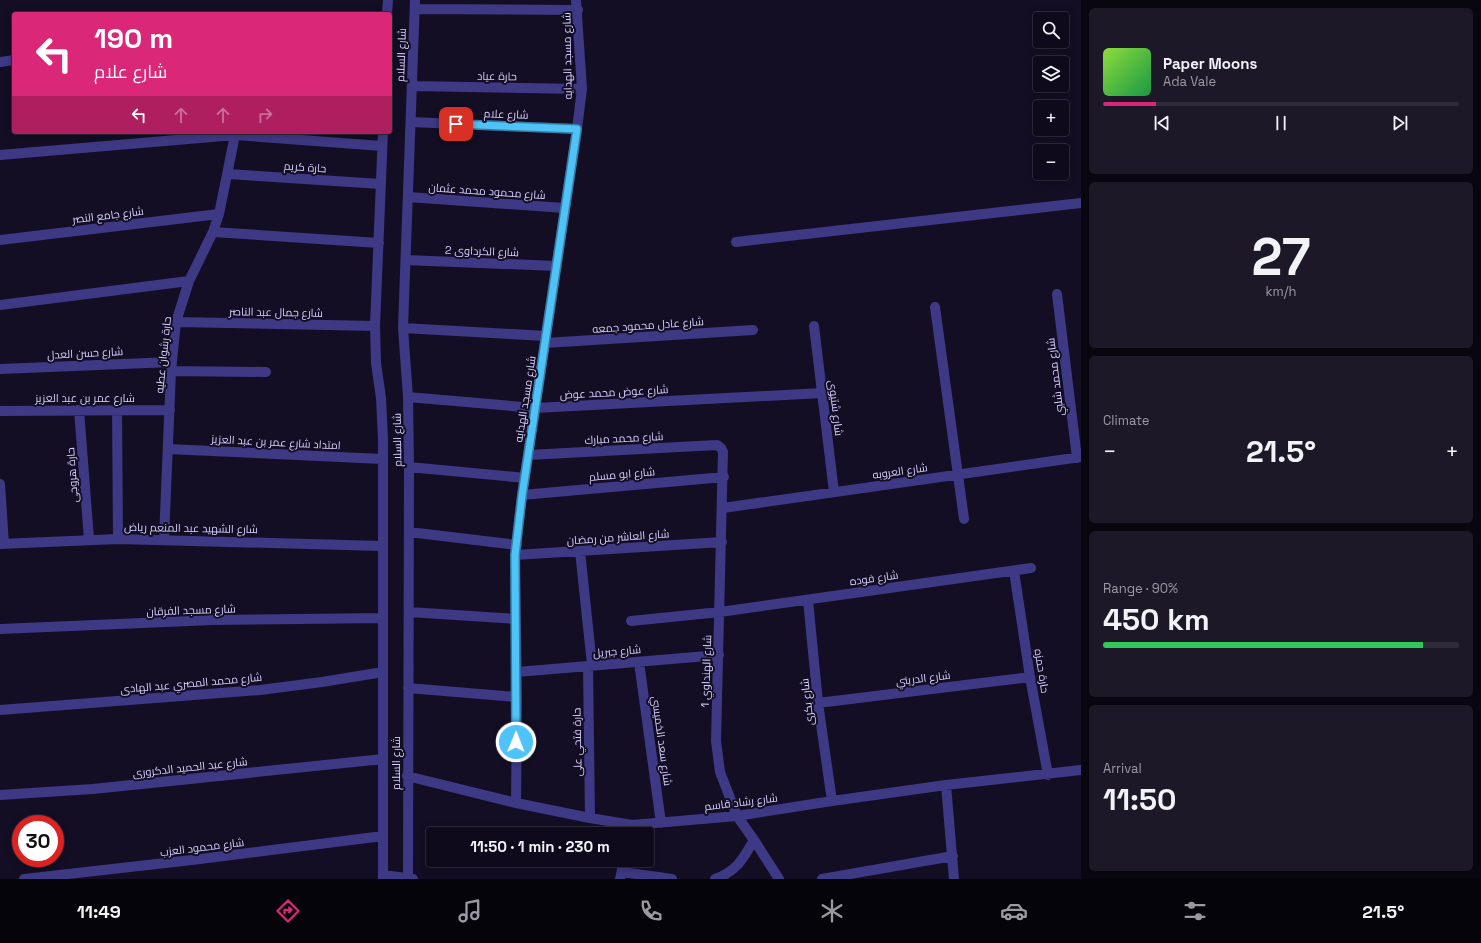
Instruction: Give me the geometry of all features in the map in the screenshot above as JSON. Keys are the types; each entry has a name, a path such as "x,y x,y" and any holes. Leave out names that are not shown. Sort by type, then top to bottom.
{"street":[{"name":"شارع السلام","path":"387,12 388,0"},
{"name":"شارع السلام","path":"410,879 407,776 410,467 408,397 403,328 415,4"},
{"path":"415,4 577,5"},
{"name":"شارع مسجد الهدايه","path":"516,803 517,697 515,555 528,454 566,208 582,90 577,5"},
{"path":"0,62 12,60"},
{"name":"حارة عياد","path":"412,86 582,90"},
{"name":"شارع علام","path":"411,122 577,129"},
{"name":"شارع السلام","path":"383,134 375,326 376,362 382,419 383,877"},
{"path":"0,155 235,135 382,146"},
{"name":"حارة رشوان عطيه","path":"164,539 172,366 176,322 189,281 213,232 219,214 235,135"},
{"name":"حارة كريم","path":"228,174 381,184"},
{"name":"شارع محمود محمد عثمان","path":"408,198 566,208"},
{"path":"736,242 1081,203"},
{"name":"شارع جامع النصر","path":"0,240 219,214"},
{"path":"213,232 379,243"},
{"name":"شارع الكرداوى 2","path":"406,260 557,266"},
{"path":"0,305 189,281"},
{"name":"شارع محمد شلبي","path":"1057,294 1079,457"},
{"path":"935,308 964,519"},
{"name":"شارع جمال عبد الناصر","path":"176,322 375,326"},
{"name":"شارع شتيوى","path":"814,326 834,492"},
{"name":"شارع عادل محمود جمعه","path":"403,328 546,340 753,330"},
{"name":"شارع حسن العدل","path":"0,369 172,366 266,372"},
{"name":"شارع عوض محمد عوض","path":"408,397 535,408 822,393"},
{"name":"حارة هروجى","path":"79,410 89,539"},
{"path":"117,410 118,539"},
{"name":"شارع عمر بن عبد العزيز","path":"0,411 170,410"},
{"name":"شارع محمد مبارك","path":"528,454 717,445 721,448"},
{"name":"شارع الهنداوي 1","path":"721,448 724,456 724,477 716,741 719,765 720,772 736,816 754,840 779,879"},
{"name":"امتداد شارع عمر بن عبد العزيز","path":"168,449 382,459"},
{"name":"شارع العروبه","path":"723,508 1079,457"},
{"path":"410,467 525,478"},
{"name":"شارع ابو مسلم","path":"522,496 724,477"},
{"path":"0,484 2,544"},
{"path":"409,532 517,545"},
{"name":"شارع الشهيد عبد المنعم رياض","path":"2,544 89,539 164,539 382,546"},
{"name":"شارع العاشر من رمضان","path":"515,555 722,542"},
{"name":"حارة فتحي على","path":"580,551 590,666 590,818"},
{"name":"شارع فوده","path":"631,621 720,612 1032,568"},
{"name":"حارة حمزه","path":"1014,570 1030,677 1048,775"},
{"name":"شارع بكرى","path":"808,600 818,703 832,801"},
{"path":"409,612 516,619"},
{"name":"شارع مسجد الفرقان","path":"0,630 213,620 383,618"},
{"name":"شارع جبريل","path":"516,672 719,655"},
{"name":"شارع سعد الخميسي","path":"639,662 661,823"},
{"name":"شارع محمد المصري عبد الهادى","path":"0,710 260,690 382,672"},
{"name":"شارع الدريني","path":"818,703 1030,677"},
{"path":"408,688 517,697"},
{"name":"شارع عبد الحميد الدكرورى","path":"0,795 93,788 383,759"},
{"name":"شارع رشاد قاسم","path":"641,827 661,823 736,816 832,801 946,786 1081,770"},
{"name":"شارع رشاد قاسم","path":"407,776 516,803 590,818 624,827"},
{"path":"946,786 954,879"},
{"name":"شارع محمود العزب","path":"24,879 383,836"},
{"path":"716,879 726,875 740,864 754,840"},
{"path":"822,879 952,856"},
{"path":"621,876 672,879"},
{"path":"383,877 410,879"}],"route":[{"path":"456,124 577,129 522,496 515,555 517,697 516,742"}]}
